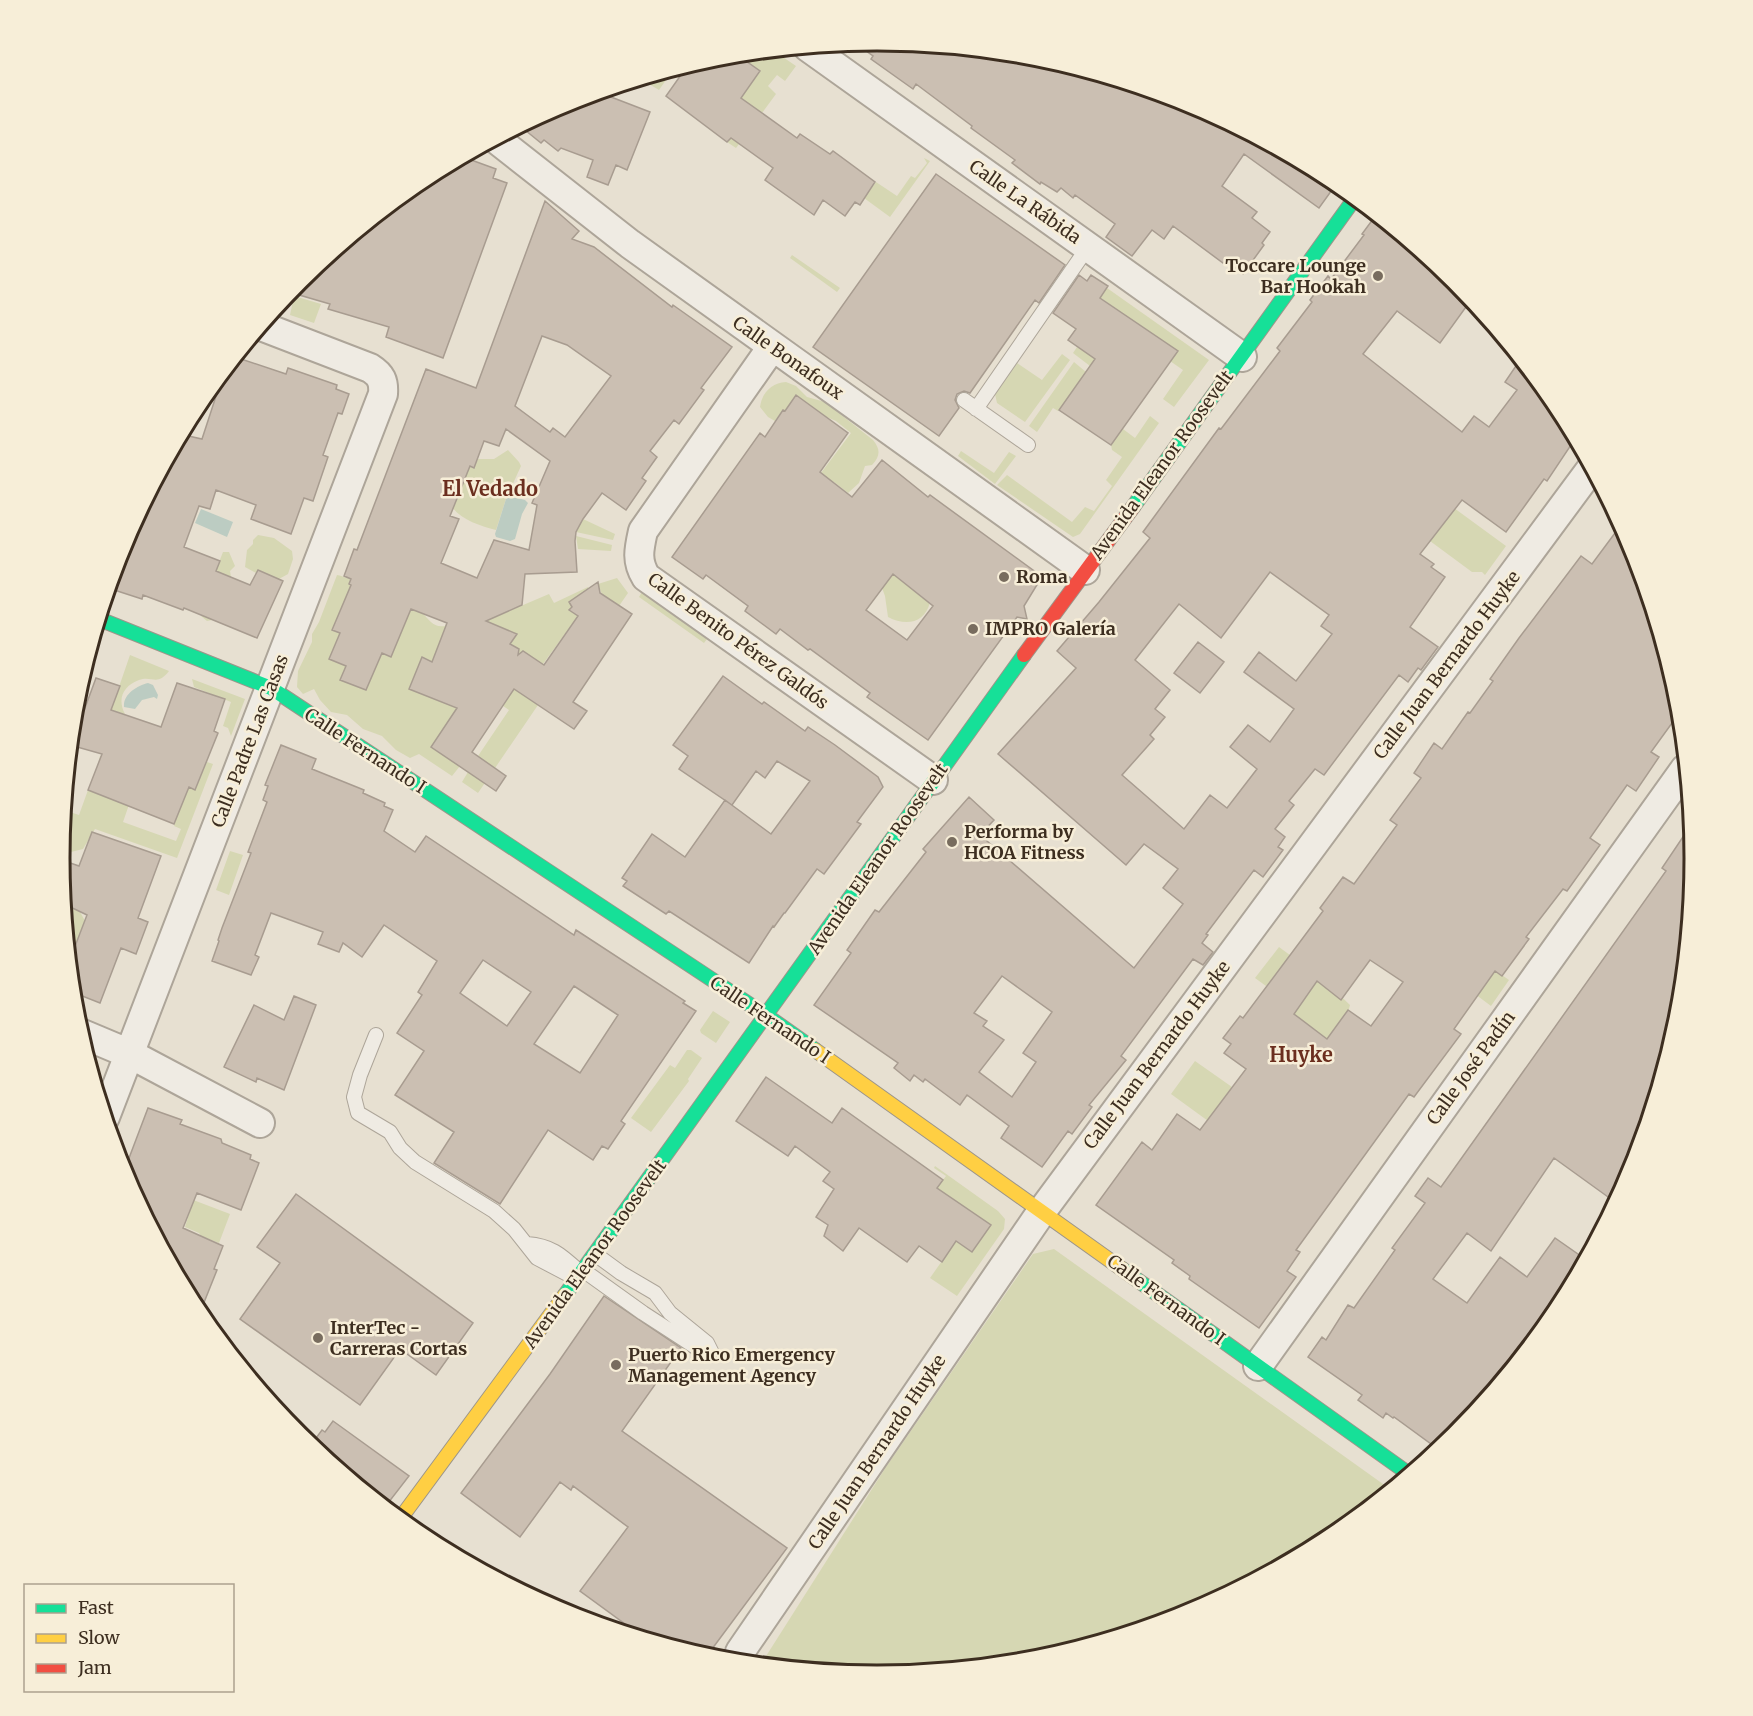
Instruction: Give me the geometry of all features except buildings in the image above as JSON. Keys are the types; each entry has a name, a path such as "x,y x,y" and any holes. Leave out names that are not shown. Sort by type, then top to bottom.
{"street":[{"name":"Calle La Rábida","path":"816,54 1242,357"},
{"name":"Calle Bonafoux","path":"502,144 630,244 1085,570"},
{"name":"Avenida Eleanor Roosevelt","path":"405,1512 595,1254 767,1016 933,780 1350,205"},
{"name":"Calle Padre Las Casas","path":"109,1107 383,394 384,385 381,375 370,368 268,329"},
{"name":"Calle Benito Pérez Galdós","path":"772,347 644,531 638,558 641,568 646,577 933,780"},
{"name":"Calle Juan Bernardo Huyke","path":"740,1652 1042,1211 1586,476"},
{"name":"Calle Fernando I","path":"105,622 271,688 767,1016 1403,1470"},
{"name":"Calle José Padín","path":"1258,1366 1679,777"},
{"path":"90,1037 130,1054 260,1123"}],"lane":[{"path":"976,409 1088,247"},
{"path":"964,400 1028,445"},
{"path":"376,1035 354,1097 358,1113 390,1132 400,1148 415,1162 494,1211 527,1244 544,1245 561,1254 580,1274 700,1350 711,1351 707,1343 670,1313 655,1293 595,1254"}],"green space":[{"path":"783,57 796,66 785,81 777,75 768,86 776,94 736,148 727,142 754,108 741,98 760,72 747,62"},
{"path":"667,78 659,90 649,84"},
{"path":"924,158 930,161 890,217 864,198 876,182 897,196 911,176 915,178 927,163"},
{"path":"792,255 840,288 837,292 790,258"},
{"path":"1107,288 1209,360 1174,407 1163,399 1183,370 1170,361 1090,366 1073,353 1077,347 1087,353 1113,307 1100,297"},
{"path":"297,297 321,304 314,323 290,315 293,301"},
{"path":"1062,354 1070,360 1025,422 997,403 995,394 1017,363 1042,380"},
{"path":"1074,362 1086,372 1058,411 1053,408 1037,432 1029,426"},
{"path":"786,382 796,386 807,397 825,402 876,444 877,459 872,465 865,466 859,483 848,493 834,482 827,490 818,477 851,433 836,421 817,413 783,410 775,421 768,417 760,407 768,389"},
{"path":"1150,416 1159,423 1080,534 1073,537 997,485 1007,475 1072,522 1085,507 1094,511 1112,486 1106,480 1122,457 1112,450 1111,445 1123,429 1135,438"},
{"path":"508,450 521,466 506,499 496,530 466,519 456,512 452,507 470,466 474,468 478,459 494,459"},
{"path":"961,451 994,473 1009,452 1016,456 995,484 958,456"},
{"path":"1454,508 1506,546 1485,575 1482,572 1472,572 1430,541"},
{"path":"583,519 615,534 613,540 576,532"},
{"path":"258,535 274,538 292,551 293,559 288,574 279,579 258,571 256,573 245,567 247,550"},
{"path":"576,536 612,545 611,551 578,549"},
{"path":"868,550 917,579 913,590 922,598 926,593 930,602 924,615 919,619 901,622 888,617 885,596"},
{"path":"223,552 229,552 235,566 230,571 231,577 212,620 207,621 201,616 201,608"},
{"path":"337,575 407,605 422,613 435,625 445,626 447,622 497,665 517,634 486,621 549,594 554,603 588,587 590,596 578,596 569,602 572,607 569,610 578,616 543,664 531,657 538,705 478,793 462,782 468,772 482,760 478,756 509,710 481,691 441,697 457,708 460,766 452,776 419,754 410,758 396,750 382,736 363,729 347,715 331,712 314,689 303,694 297,687 298,671 312,642 312,634"},
{"path":"617,578 628,593 619,606 603,597 598,584"},
{"path":"642,592 707,639 704,643 639,597"},
{"path":"130,655 169,671 158,680 139,680 125,689 122,703 125,714 111,710"},
{"path":"192,679 245,699 231,736 228,728 223,726 231,702 194,687"},
{"path":"100,756 195,790 207,762 213,764 177,858 95,829 83,849 70,852 71,812 79,815 88,790 105,797 109,777 97,769","holes":["132,796 178,813 174,826 181,829 176,841 123,822"]},
{"path":"230,851 243,855 229,895 216,890"},
{"path":"71,907 79,910 85,921 76,949"},
{"path":"1435,928 1509,980 1491,1006 1475,994"},
{"path":"1279,947 1325,981 1350,1005 1335,1058 1294,1014 1310,992 1279,970 1266,986 1255,978"},
{"path":"713,1011 730,1022 716,1043 700,1030"},
{"path":"687,1050 691,1050 702,1058 688,1079 689,1081 651,1132 631,1118 670,1065 675,1068"},
{"path":"1195,1061 1232,1087 1222,1100 1233,1108 1248,1150 1171,1094"},
{"path":"935,1166 998,1211 1005,1219 1004,1229 957,1296 930,1278 956,1241 972,1252 990,1225 937,1188 946,1176 934,1168"},
{"path":"175,1193 230,1214 219,1243 185,1227 191,1208"},
{"path":"1054,1249 1384,1485 1325,1529 1233,1582 1185,1604 1085,1638 982,1658 929,1663 876,1665 765,1657 886,1467 1033,1254"}],"shaded area":[{"path":"509,496 528,503 522,514 515,539 510,541 496,537 495,534"},
{"path":"201,509 233,522 227,537 195,523"},
{"path":"148,683 153,685 158,695 157,699 154,697 142,700 135,709 124,707 128,694 135,688"}],"traffic: fast":[{"path":"1133,507 1350,205"},
{"path":"105,622 271,688 815,1050"},
{"path":"565,1295 1024,655"},
{"path":"1122,1269 1403,1470"}],"traffic: slow":[{"path":"815,1050 1122,1269"},
{"path":"405,1512 565,1295"}],"traffic: jam":[{"path":"1024,655 1133,507"}],"place":[{"name":"Toccare Lounge Bar Hookah","path":"1378,276"},
{"name":"Roma","path":"1004,577"},
{"name":"IMPRO Galería","path":"973,629"},
{"name":"Performa by HCOA Fitness","path":"952,842"},
{"name":"InterTec - Carreras Cortas","path":"318,1338"},
{"name":"Puerto Rico Emergency Management Agency","path":"616,1365"}],"district":[{"name":"El Vedado","path":"490,489"},
{"name":"Huyke","path":"1301,1055"}]}
